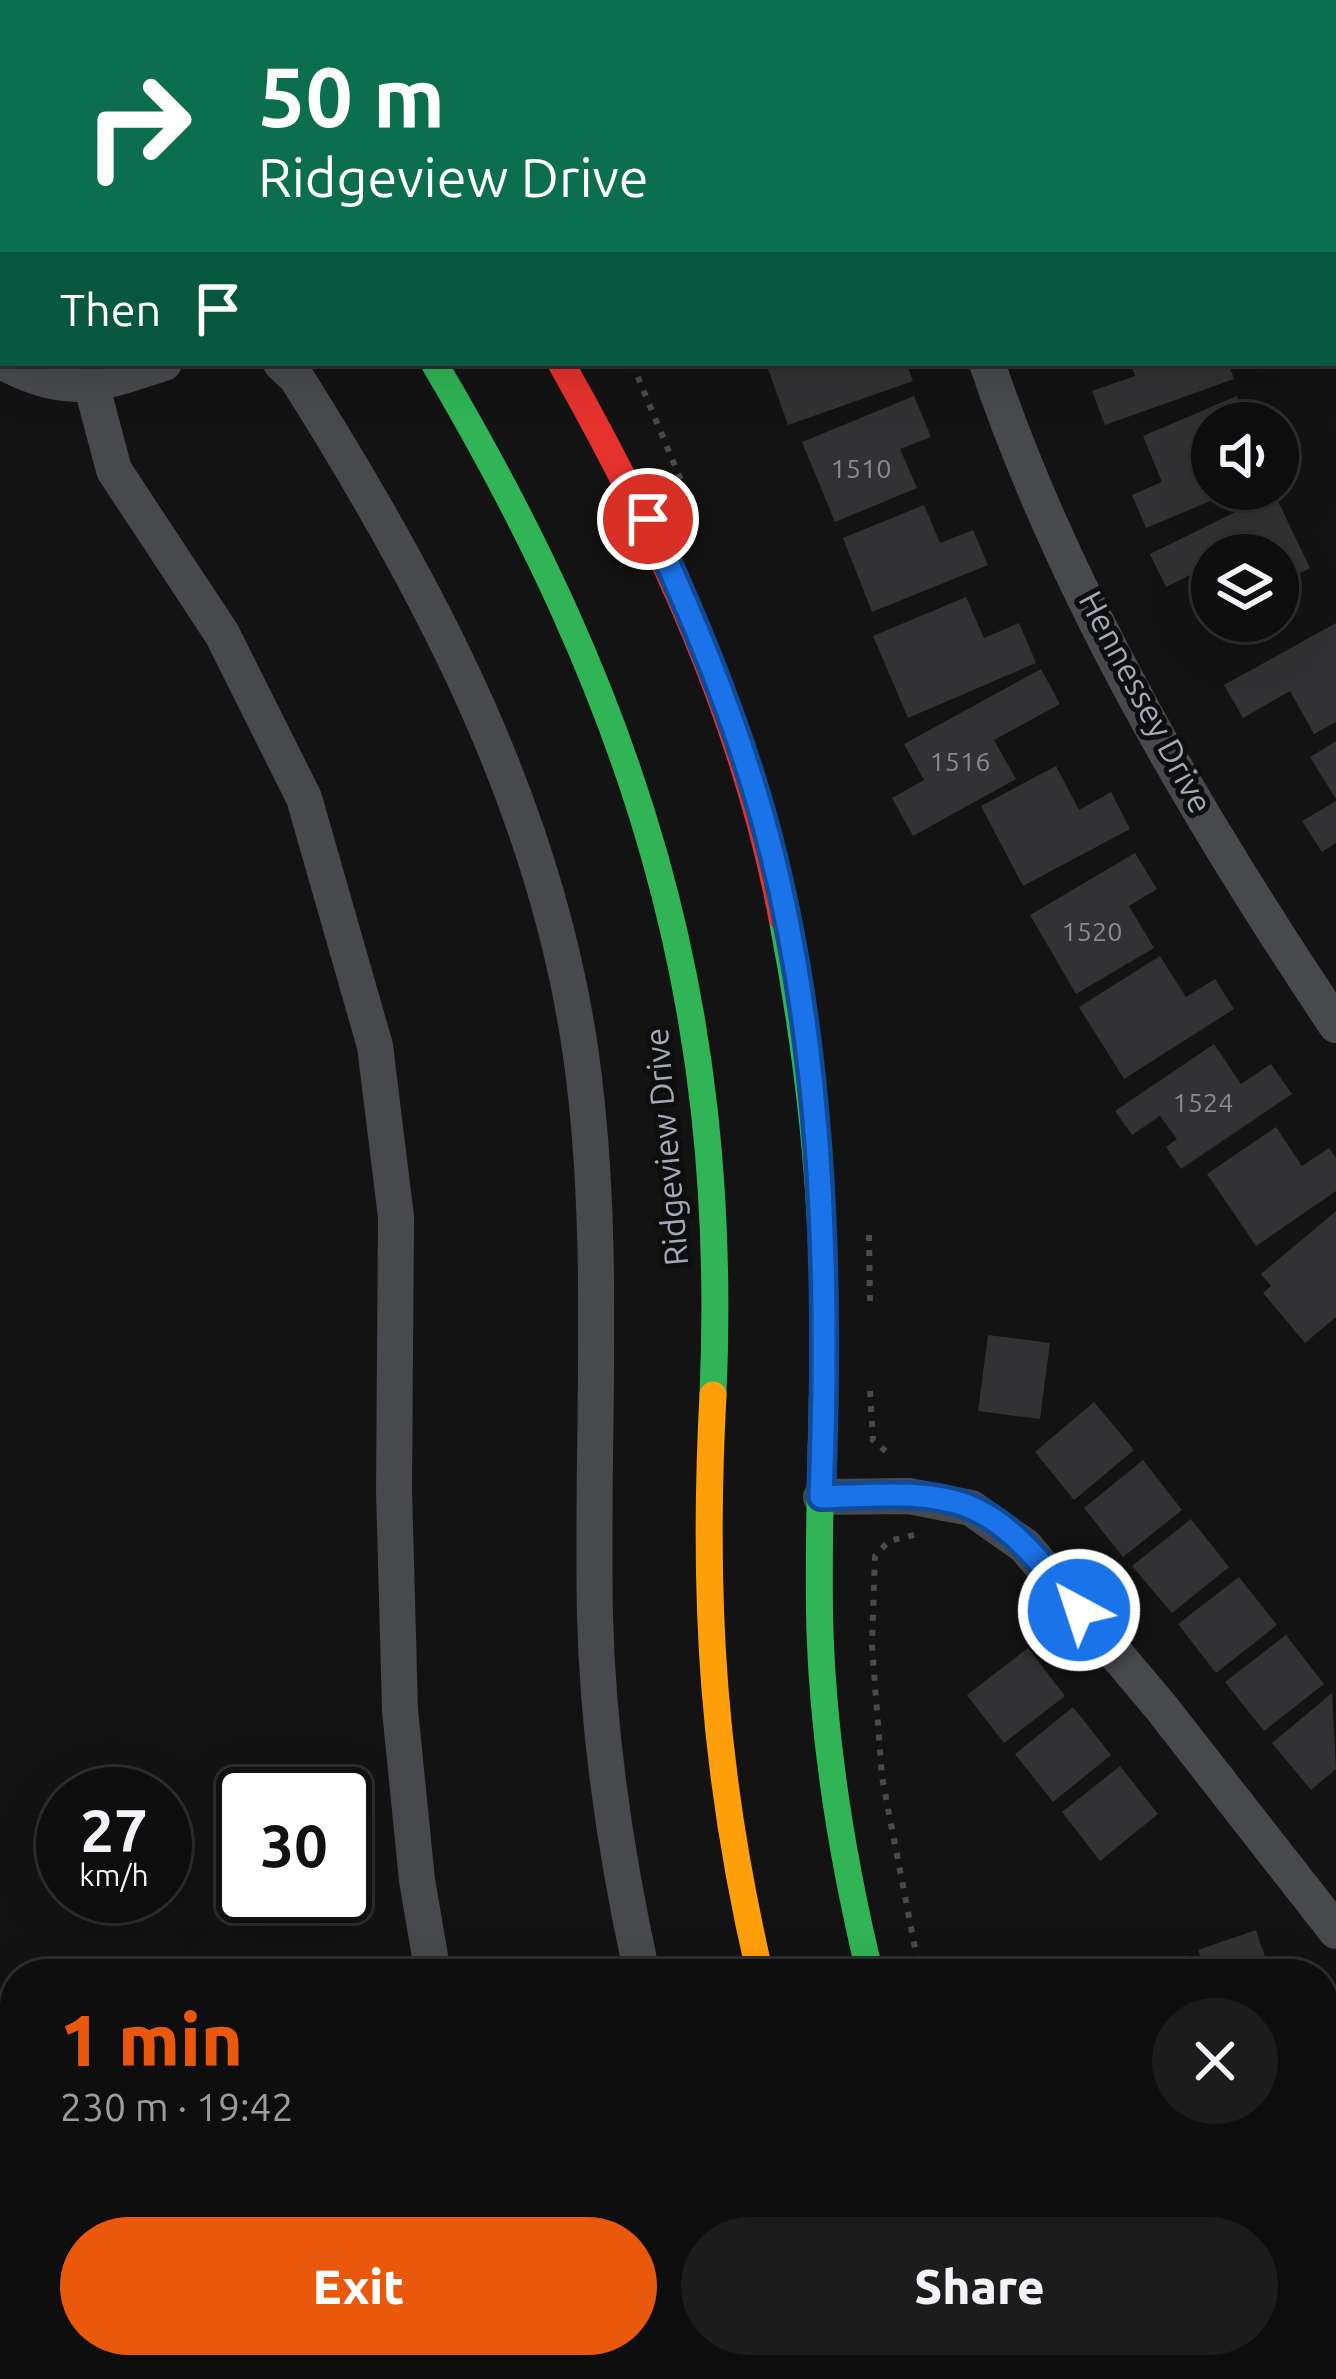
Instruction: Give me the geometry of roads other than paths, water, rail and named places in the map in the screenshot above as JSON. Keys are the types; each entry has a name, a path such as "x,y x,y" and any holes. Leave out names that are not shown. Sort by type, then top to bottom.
{"main road":[{"name":"Ridgeview Drive","path":"436,366 516,502 589,659 644,816 684,976 709,1141 714,1264 706,1554 709,1647 729,1831 757,1959"},
{"path":"563,366 658,541"},
{"path":"593,366 736,732 761,813 788,937 802,1020 820,1234 820,1637 826,1729 838,1820 867,1959"}],"street":[{"path":"10,366 32,378 92,387 155,366"},
{"path":"284,366 296,377 385,518 473,691 540,865 561,954 581,1056 594,1243 595,1618 609,1801 639,1959"},
{"name":"Hennessey Drive","path":"988,366 1101,625 1278,938 1336,1024"},
{"path":"92,387 114,470 223,634 304,798 375,1046 397,1217 394,1490 400,1710 417,1880 430,1959"},
{"path":"821,1497 909,1496 971,1508 1025,1546 1160,1706 1336,1931"}]}
